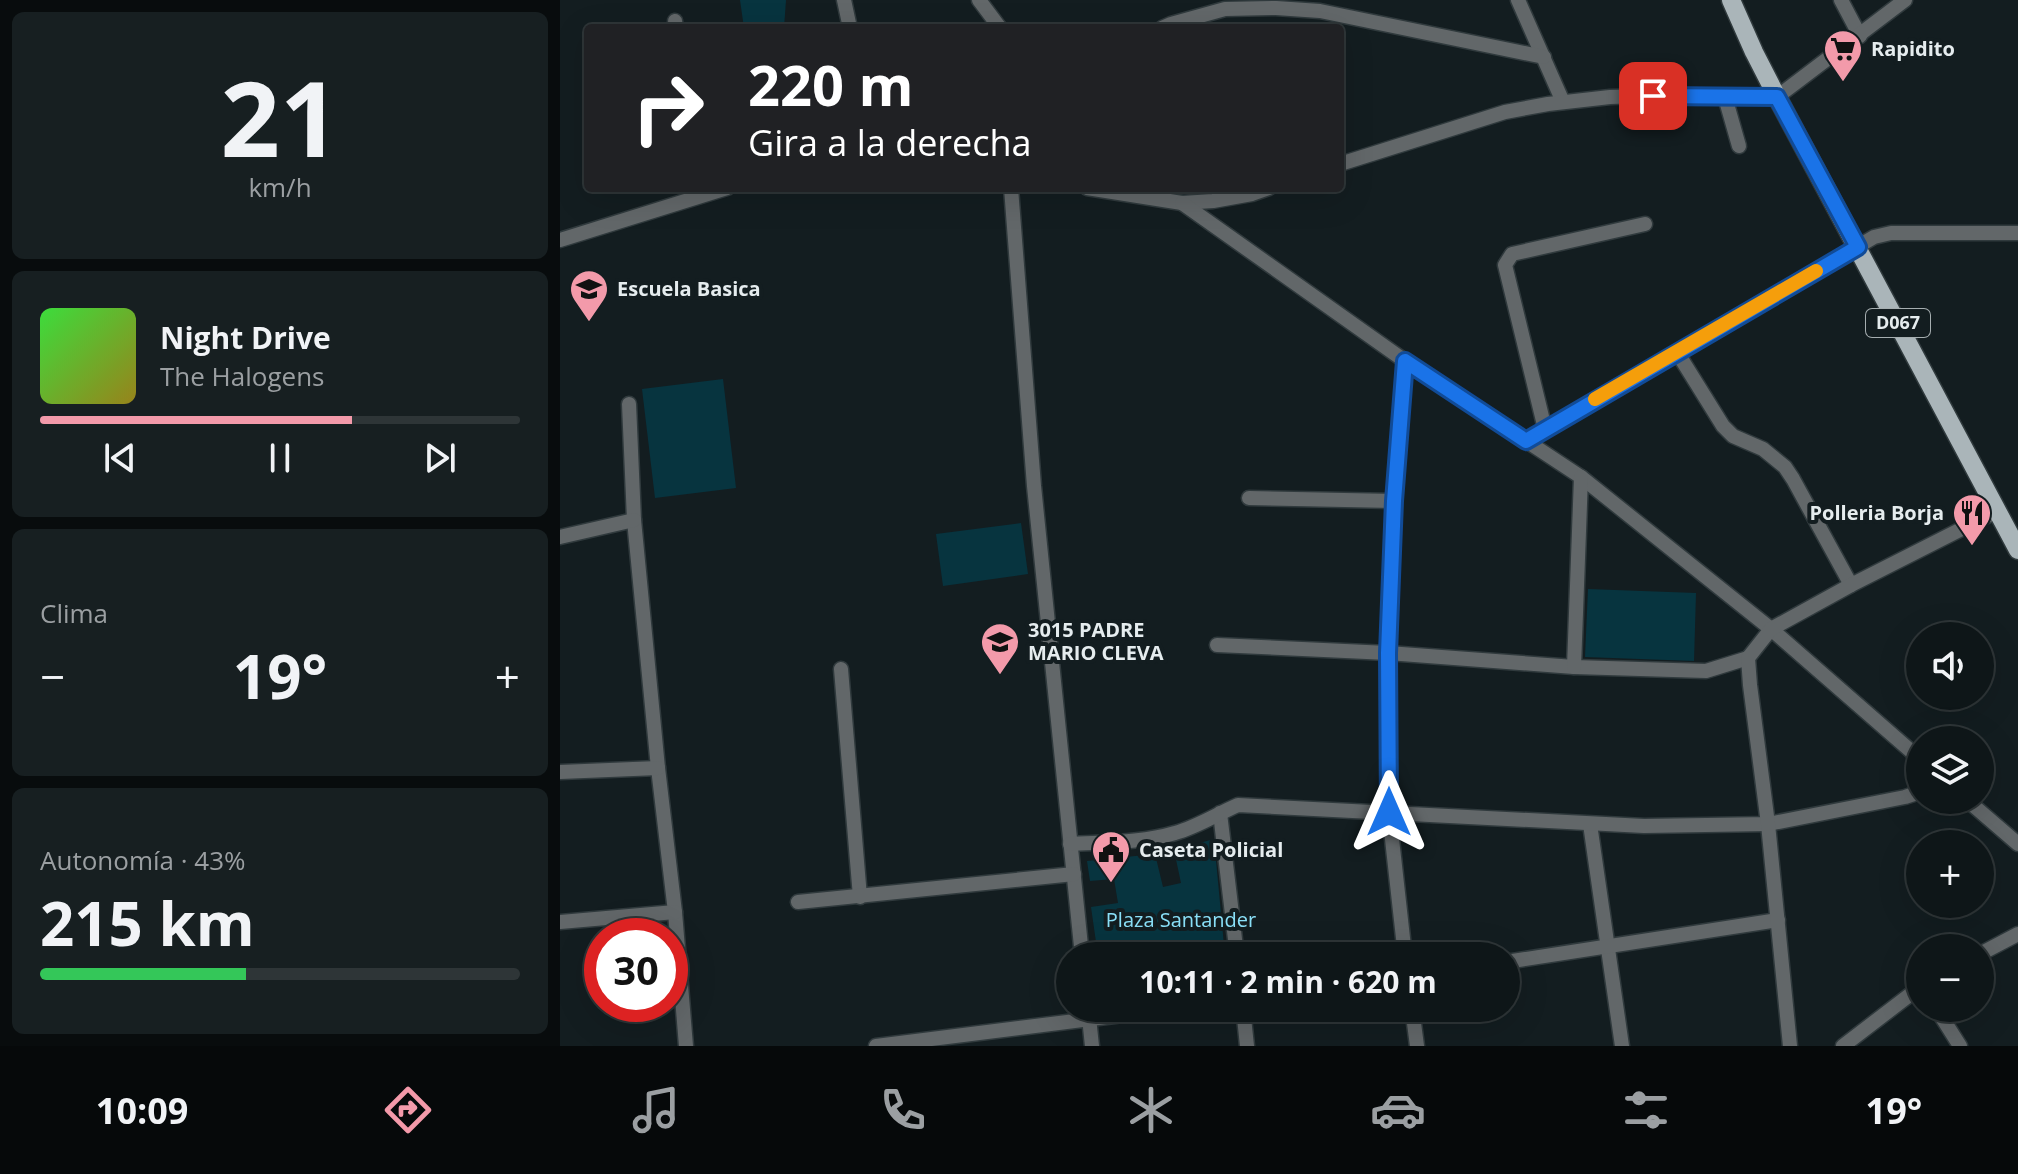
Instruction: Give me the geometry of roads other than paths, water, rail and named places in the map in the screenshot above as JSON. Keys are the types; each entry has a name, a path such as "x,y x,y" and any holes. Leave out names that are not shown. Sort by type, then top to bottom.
{"main road":[{"name":"D067","path":"1731,0 1777,97 2018,550"}],"street":[{"path":"844,0 849,24"},
{"path":"979,0 997,24"},
{"path":"1518,0 1563,102"},
{"path":"1841,0 1860,36"},
{"path":"1344,163 1505,112 1563,102 1675,95 1777,97 1905,0"},
{"path":"1171,24 1225,9 1320,11 1544,57"},
{"path":"1725,97 1739,146"},
{"path":"560,240 705,192"},
{"path":"1011,192 1034,486 1081,942"},
{"path":"1112,192 1182,203 1213,201 1258,192"},
{"path":"1182,203 1405,361 1581,477 1771,629 1906,747"},
{"path":"1545,429 1505,265 1507,259 1512,254 1645,224"},
{"path":"1526,441 1874,237 1891,233 2018,233"},
{"path":"1677,352 1723,426 1733,436 1763,449 1785,467 1851,585"},
{"path":"1403,942 1389,812 1388,653 1394,501 1405,361"},
{"path":"629,404 634,520 686,1046"},
{"path":"1574,667 1581,477"},
{"path":"1249,498 1394,501"},
{"path":"1217,645 1388,653 1574,667 1706,671 1748,658 1771,629 1997,511"},
{"path":"560,537 634,520"},
{"path":"1748,658 1790,1046"},
{"path":"841,669 860,897"},
{"path":"560,772 658,768"},
{"path":"1070,844 1146,839 1175,833 1238,805 1644,826 1768,824 1906,797"},
{"path":"1220,813 1235,942"},
{"path":"1983,814 2018,844"},
{"path":"1590,824 1622,1046"},
{"path":"798,902 1074,874"},
{"path":"560,922 675,912"},
{"path":"1520,960 1778,920"},
{"path":"1994,947 2018,934"},
{"path":"1843,1046 1906,998"},
{"path":"876,1046 1056,1019"},
{"path":"1089,1022 1092,1046"},
{"path":"1244,1022 1247,1046"},
{"path":"1414,1022 1417,1046"},
{"path":"1945,1022 1960,1046"}],"place":[{"name":"Rapidito","path":"1843,83"},
{"name":"Escuela Basica","path":"589,323"},
{"name":"Polleria Borja","path":"1972,547"},
{"name":"3015 PADRE MARIO CLEVA","path":"1000,676"},
{"name":"Caseta Policial","path":"1111,884"}],"park label":[{"name":"Plaza Santander","path":"1181,920"}]}
